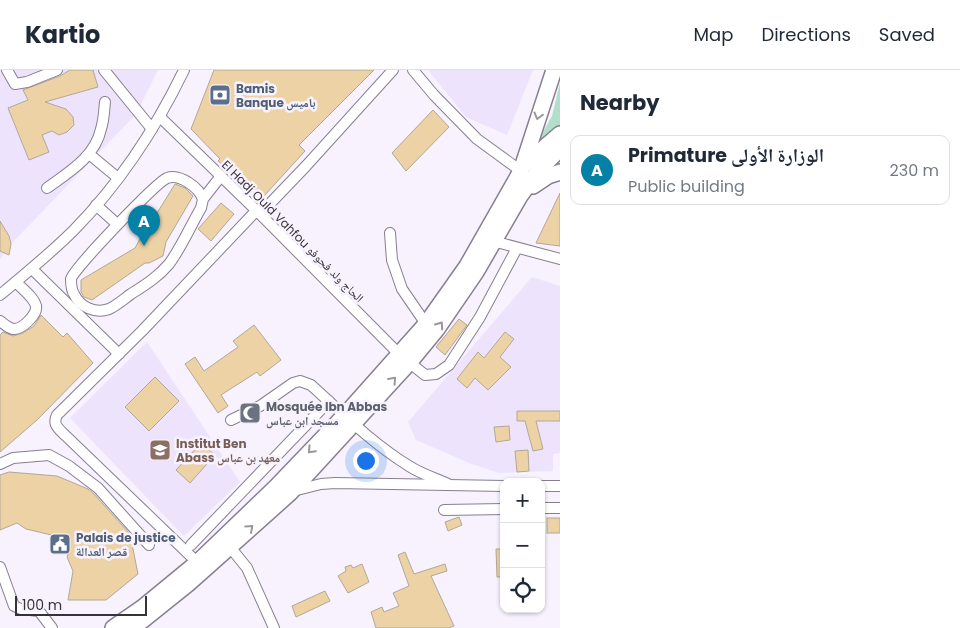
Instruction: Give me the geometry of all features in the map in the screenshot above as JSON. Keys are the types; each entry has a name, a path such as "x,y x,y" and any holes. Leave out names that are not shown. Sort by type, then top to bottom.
{"highway":[{"path":"133,628 283,490 404,359 437,330 476,272 488,239 523,168 540,107 554,70"},
{"path":"523,168 560,134"},
{"path":"404,359 467,266 539,170 560,149"},
{"path":"520,196 539,181 560,172"},
{"path":"113,628 201,566"}],"street":[{"path":"7,70 15,84 28,82 57,70"},
{"path":"104,70 152,129"},
{"path":"0,296 75,229 118,178 160,117 184,70"},
{"path":"201,566 55,426 54,420 57,414 306,166 393,70"},
{"path":"413,70 434,95 477,139 523,168"},
{"path":"47,188 77,166 95,146 101,129 105,102"},
{"name":"El Hadj Ould Vahfou الحاج ولد فحوفو","path":"160,117 258,212 404,359 425,375 436,374 449,365 480,317 517,248"},
{"path":"89,154 118,178"},
{"path":"203,199 200,191 185,180 170,177 159,182 117,224 78,268 71,279 73,293 78,301 88,309 98,311 109,309 155,278 170,263 201,208 203,199 221,176"},
{"path":"96,205 117,224"},
{"path":"390,233 392,260 402,289 426,324"},
{"path":"488,239 556,258 560,267"},
{"path":"32,269 119,354"},
{"path":"0,320 6,326 14,329 20,328 35,314 37,308 34,301 16,282"},
{"path":"231,420 260,406 293,383 300,381 311,385 392,455 410,467 448,484"},
{"path":"191,545 329,401"},
{"path":"0,464 13,458 49,456 55,459 78,472 98,488 149,545"},
{"path":"283,490 335,483 500,486"},
{"path":"545,486 560,486"},
{"path":"545,508 560,508"},
{"path":"444,510 500,509"},
{"path":"226,542 247,568 274,628"},
{"path":"0,567 14,606 21,609 39,611 52,628"}],"shaded area":[{"path":"0,70 158,70 136,114 11,244 0,259"},
{"path":"428,70 533,70 507,135 466,117"},
{"path":"532,277 560,286 560,453 553,454 553,471 499,473 469,463 416,440 408,422"},
{"name":"Institut Ben Abass معهد بن عباس","path":"147,342 240,482 184,536 70,418"}],"green space":[{"path":"560,83 560,127 534,148 552,116"}],"building":[{"path":"70,70 93,70 98,87 45,102 66,109 73,117 74,125 67,132 59,135 52,131 42,135 49,152 29,160 8,108 28,100 23,90 60,76"},
{"path":"214,70 374,70 299,145 305,151 264,196 218,161 220,159 191,129"},
{"path":"433,110 449,127 406,171 392,153"},
{"path":"175,184 185,188 193,196 166,242 163,256 145,263 92,300 84,297 81,292 81,280 135,248 140,239 152,232 149,226"},
{"path":"560,193 560,246 536,243"},
{"path":"221,203 234,214 211,241 198,229"},
{"path":"0,221 9,236 11,244 9,255 0,251"},
{"path":"41,315 63,337 67,333 93,363 37,420 0,452 0,335 3,332 13,336 23,333 34,326"},
{"path":"459,319 467,325 445,355 436,347"},
{"path":"254,325 281,360 260,376 257,372 221,395 228,406 218,413 185,364 195,357 204,371 238,347 233,341"},
{"path":"505,332 514,339 500,357 511,367 488,390 475,378 467,388 457,379 478,352 484,358"},
{"path":"155,377 179,401 149,431 125,407"},
{"path":"517,411 560,411 560,421 536,421 543,449 533,451 525,421 517,421"},
{"path":"509,426 510,440 496,442 494,427"},
{"path":"201,443 215,455 190,483 176,470"},
{"path":"528,450 529,471 517,472 515,451"},
{"path":"9,472 57,476 88,489 130,534 138,574 106,600 68,600 73,571 67,557 70,550 60,537 26,529 17,523 0,530 0,475"},
{"path":"459,517 462,525 448,531 445,522"},
{"path":"547,518 560,518 560,533 547,533"},
{"path":"496,549 500,549 500,577 497,577"},
{"path":"405,552 414,574 445,564 447,571 431,576 454,626 449,628 376,628 371,612 382,607 384,612 399,606 393,593 409,586 398,555"},
{"path":"362,564 369,582 348,593 338,576 346,571 345,567 351,565 353,568"},
{"path":"325,591 330,601 296,617 292,606"}],"place":[{"name":"Bamis Banque باميس","path":"220,95"},
{"name":"Primature الوزارة الأولى","path":"144,246"},
{"name":"Mosquée Ibn Abbas مسجد ابن عباس","path":"250,413"},
{"name":"Institut Ben Abass معهد بن عباس","path":"160,450"},
{"name":"Palais de justice قصر العدالة","path":"60,544"}]}
